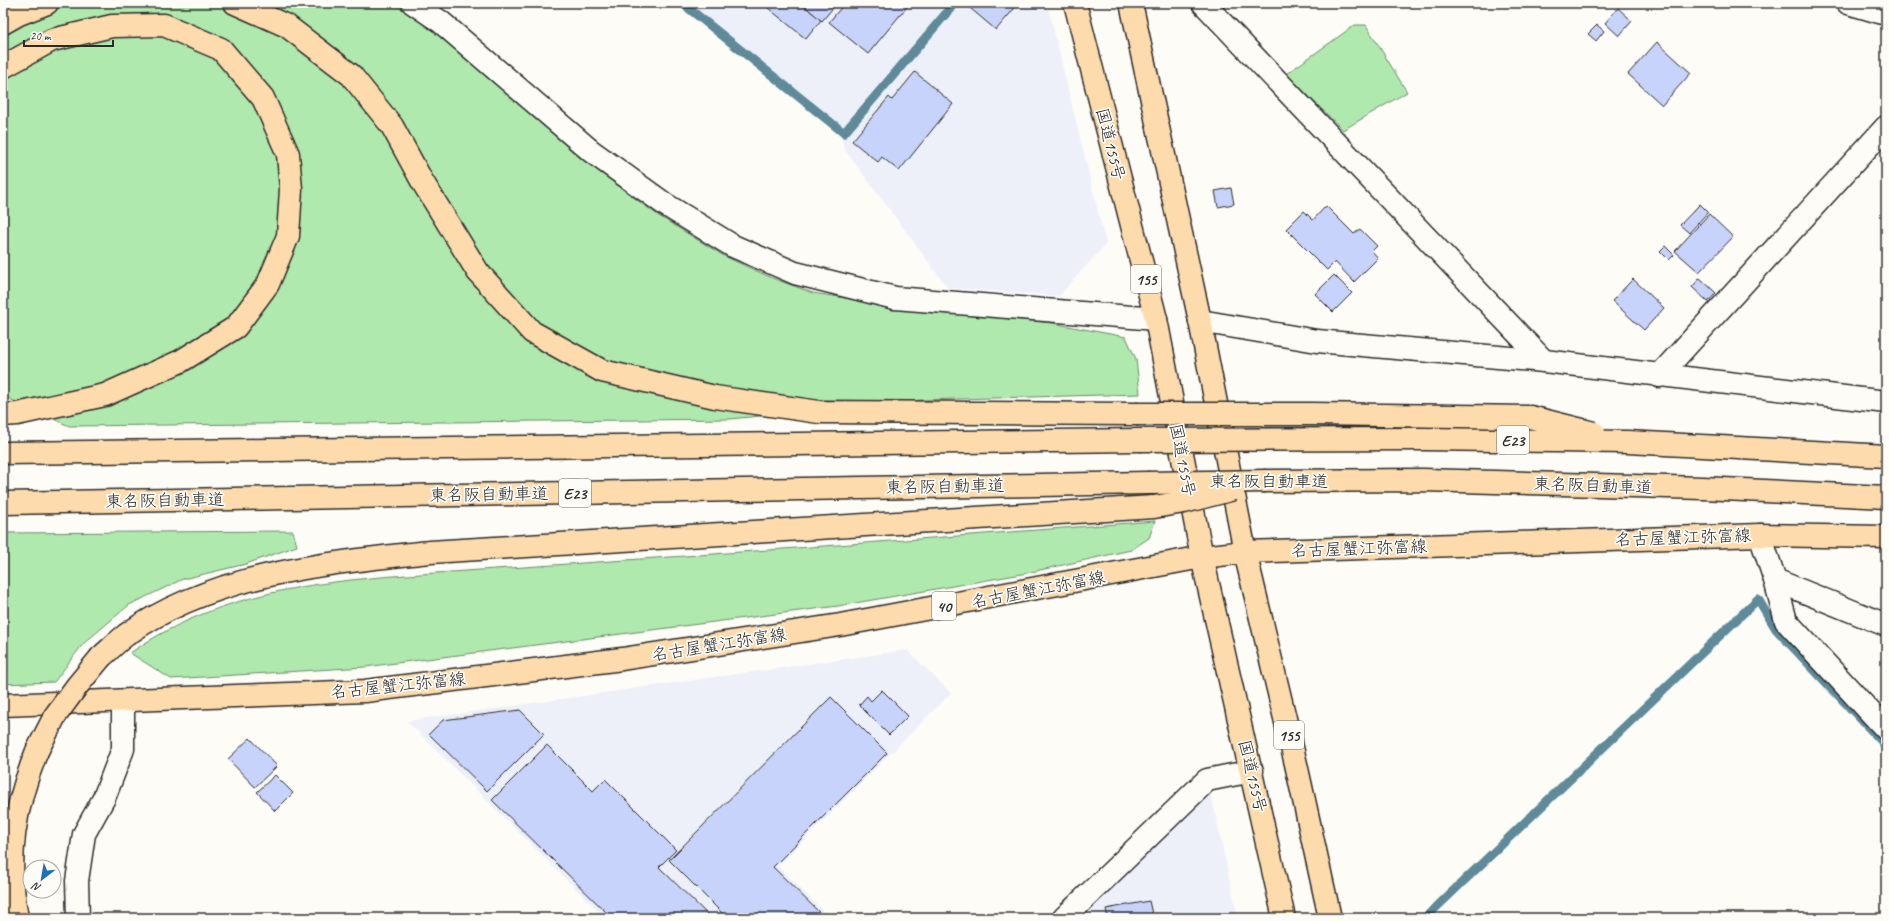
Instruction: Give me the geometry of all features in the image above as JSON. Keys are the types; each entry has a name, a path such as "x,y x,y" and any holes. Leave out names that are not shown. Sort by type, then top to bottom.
{"main road":[{"path":"3,23 19,14 47,3"},
{"path":"235,3 287,26 351,75 392,126 422,181 478,272 532,332 602,371 715,397 819,412 1530,416 1628,442"},
{"name":"国道155号","path":"1075,3 1156,319 1202,557 1252,771 1284,918"},
{"name":"155","path":"1131,3 1200,321 1245,552 1296,764 1330,918"},
{"path":"3,68 52,40 112,26 164,25 221,49 263,98 288,154 291,189 288,236 268,284 236,327 181,361 105,395 17,414 3,415"},
{"name":"E23","path":"3,453 1140,440 1416,439 1628,442 1886,456"},
{"path":"17,918 13,894 12,858 16,819 24,783 37,751 55,716 101,657 126,636 162,614 199,597 238,582 341,561 430,552 1154,507 1184,502 1266,481"},
{"name":"東名阪自動車道","path":"3,503 1266,481 1446,481 1703,488 1886,497"},
{"name":"名古屋蟹江弥富線","path":"3,705 365,691 622,659 840,625 1202,557 1245,552 1760,535 1886,537"}],"street":[{"path":"413,3 441,22 591,150 666,205 733,246 795,274 895,298 1156,319"},
{"path":"1203,3 1544,361"},
{"path":"1848,3 1886,14"},
{"path":"1659,376 1886,127"},
{"path":"1200,321 1317,341 1544,361 1659,376 1886,402"},
{"path":"1760,535 1775,580 1786,622 1886,729"},
{"path":"1775,580 1886,625"},
{"path":"78,918 76,881 84,834 104,798 123,749 123,701"},
{"path":"1064,918 1207,780 1252,771"}],"shaded area":[{"path":"685,3 1047,3 1106,244 1059,296 948,288 845,150 841,135"},
{"path":"907,650 951,693 778,866 830,918 605,918 407,721"},
{"path":"1209,786 1238,918 1073,918"}],"green space":[{"path":"3,3 392,3 432,28 579,157 659,216 724,256 772,278 813,293 936,312 1052,323 1126,337 1136,359 1140,394 921,400 730,419 69,426 3,396"},
{"path":"1355,25 1366,25 1407,92 1343,130 1286,74"},
{"path":"1155,521 1149,538 1131,550 1022,574 838,606 365,667 171,679 130,653 169,630 209,612 250,598 334,582 378,577 744,552"},
{"path":"293,531 297,546 246,564 183,579 129,605 83,644 54,682 3,684 3,533"}],"building":[{"path":"762,3 801,3 821,20 806,39"},
{"path":"801,3 837,3 822,21"},
{"path":"845,3 910,3 868,54 829,22"},
{"path":"964,3 1019,3 996,30"},
{"path":"1618,8 1632,21 1619,36 1605,23"},
{"path":"1597,25 1604,31 1596,41 1588,34"},
{"path":"1657,42 1691,73 1662,105 1628,74"},
{"path":"915,72 953,104 899,171 882,157 878,162 852,141 889,97 892,100"},
{"path":"1231,188 1234,204 1218,207 1215,191"},
{"path":"1700,204 1708,212 1689,233 1680,225"},
{"path":"1326,206 1354,234 1360,229 1377,246 1372,251 1378,258 1354,282 1335,262 1327,270 1286,229 1304,211 1313,220"},
{"path":"1709,214 1733,237 1699,272 1675,251"},
{"path":"1665,246 1674,255 1669,260 1660,251"},
{"path":"1334,275 1352,293 1333,312 1315,294"},
{"path":"1700,278 1716,293 1708,302 1692,287"},
{"path":"1633,279 1664,308 1644,330 1612,301"},
{"path":"882,690 908,716 889,735 859,705 867,696 871,701"},
{"path":"831,697 887,753 773,867 825,918 727,918 669,860"},
{"path":"520,710 544,734 487,791 429,734 443,720"},
{"path":"250,738 277,766 255,787 228,759"},
{"path":"547,745 593,791 605,779 676,850 659,867 711,918 612,918 492,800"},
{"path":"275,775 293,793 275,811 257,792"},
{"path":"1149,901 1153,918 1108,918 1106,909"}],"waterway":[{"path":"682,3 844,133 955,3"},
{"path":"1425,918 1758,599 1776,629 1886,746"}]}
